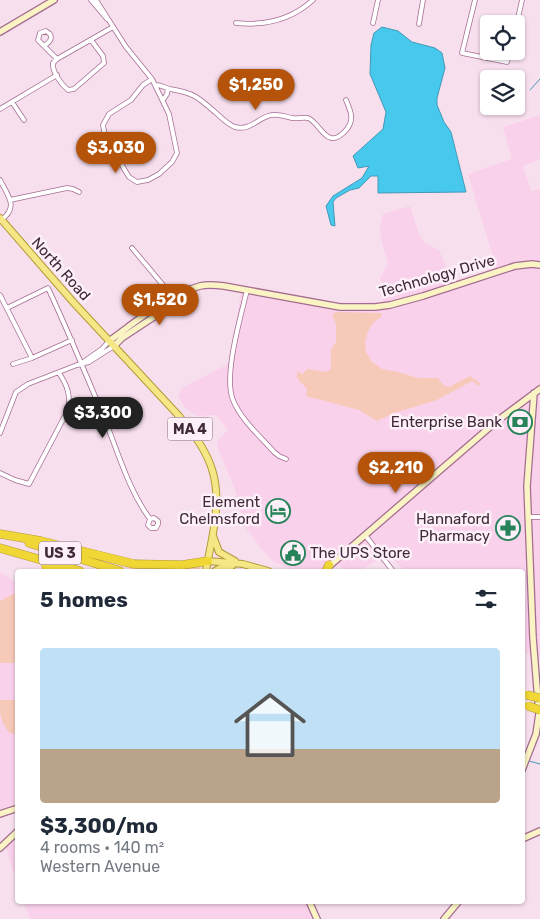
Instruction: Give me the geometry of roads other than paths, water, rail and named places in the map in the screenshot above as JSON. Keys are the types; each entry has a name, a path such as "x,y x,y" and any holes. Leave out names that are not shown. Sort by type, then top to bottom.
{"highway":[{"path":"0,534 41,541 134,564 182,565 208,561"},
{"name":"US 3","path":"0,534 114,569"},
{"path":"0,548 55,569"},
{"name":"US 3","path":"0,548 73,569"},
{"path":"525,694 540,698"},
{"path":"525,705 540,710"}],"main road":[{"name":"North Road","path":"0,220 195,434 205,451 213,471 216,488 217,502 208,561"},
{"path":"213,535 219,552 243,564"},
{"path":"208,561 243,564 261,569"},
{"name":"MA 4","path":"206,569 208,561"},
{"path":"218,569 243,564"}],"street":[{"path":"0,32 54,0"},
{"path":"91,0 109,21"},
{"path":"96,0 129,52 152,79 156,85 170,114 177,153 172,162 159,174 148,180 137,182 129,177 105,137 103,125 109,114 131,100 143,85 152,79"},
{"path":"236,23 253,25 279,21 314,0"},
{"path":"373,23 378,0"},
{"path":"419,24 423,0"},
{"path":"475,0 462,53 480,57"},
{"path":"519,15 522,0"},
{"path":"91,40 104,57 102,64 72,90 66,88 52,66 58,59 113,27"},
{"path":"44,46 58,59"},
{"path":"0,109 57,75"},
{"path":"156,85 163,85 193,94 235,127 251,126 267,116 277,114 294,118 307,118 314,122 323,134 331,137 341,135 350,125 352,116 346,100"},
{"path":"163,100 168,88"},
{"path":"12,102 24,120"},
{"path":"0,180 11,206 10,212 0,220"},
{"path":"10,200 67,188 79,192"},
{"path":"132,248 173,298"},
{"name":"Technology Drive","path":"112,343 173,298 201,286 213,284 340,307 375,307 424,296 515,266 540,265"},
{"path":"6,308 48,288 82,363 133,488 150,519"},
{"name":"Technology Drive","path":"112,343 169,307 193,289"},
{"path":"247,290 230,377 231,394 240,413 274,452 286,459"},
{"path":"0,295 32,358"},
{"path":"13,364 32,358 72,340"},
{"path":"0,433 16,392 28,384 82,363 112,343"},
{"path":"0,473 29,484 68,410 70,400 68,387 59,372"},
{"path":"326,569 523,400 540,388"},
{"path":"525,765 536,734 539,714 533,631 527,472 534,392"},
{"path":"523,400 528,399 532,401 534,409"},
{"path":"528,517 540,517"},
{"path":"364,535 391,569"},
{"path":"533,631 540,630"},
{"path":"0,814 15,809"},
{"path":"525,838 540,831"},
{"path":"0,848 15,835"},
{"path":"310,904 317,919"},
{"path":"444,919 456,904"}],"water":[{"path":"382,27 398,31 412,42 435,48 442,53 445,68 437,105 444,122 451,132 466,192 378,193 378,176 371,176 359,188 350,190 336,198 333,202 335,226 331,225 326,206 333,196 362,178 369,166 358,168 353,156 383,129 386,112 370,74 371,45 374,33"}],"waterway":[{"path":"530,90 540,79"},
{"path":"529,761 540,764"}],"place":[{"name":"Enterprise Bank","path":"520,422"},
{"name":"Element Chelmsford","path":"278,511"},
{"name":"Hannaford Pharmacy","path":"508,528"},
{"name":"The UPS Store","path":"293,553"}]}
